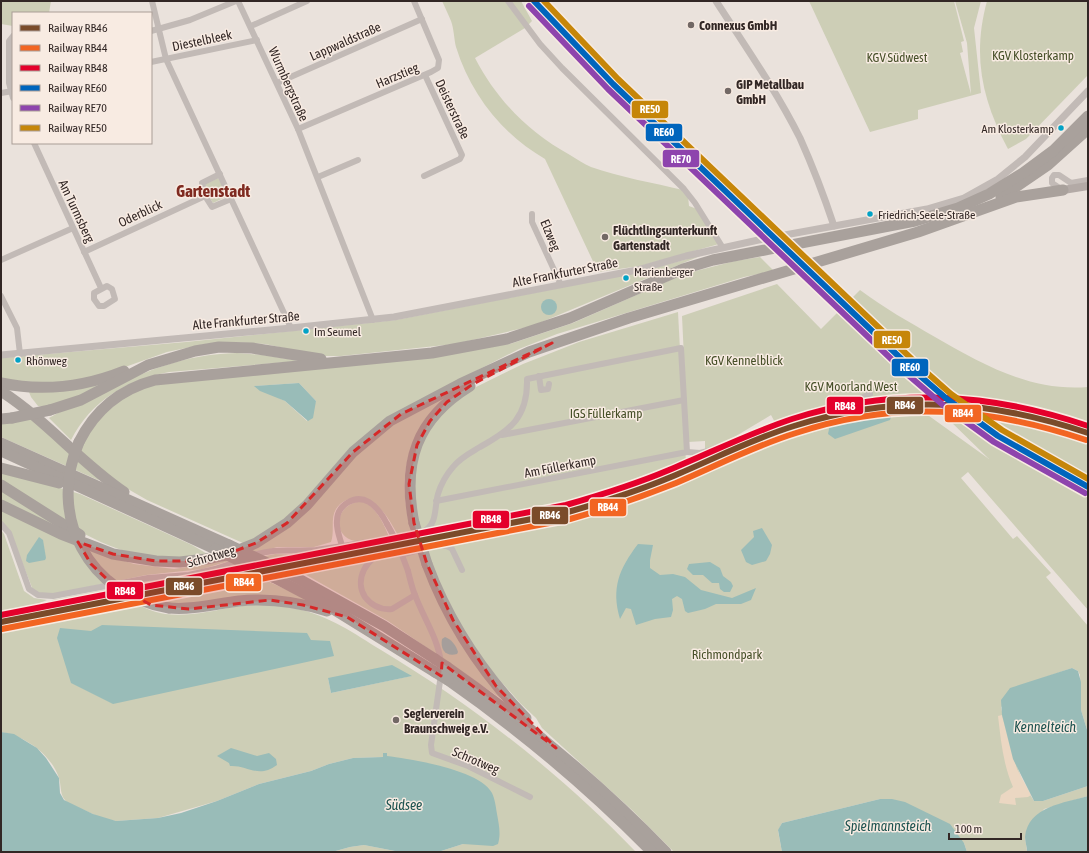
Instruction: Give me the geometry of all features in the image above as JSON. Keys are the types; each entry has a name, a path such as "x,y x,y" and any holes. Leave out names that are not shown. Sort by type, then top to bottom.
{"highway":[{"path":"347,617 303,604 270,600 238,601 189,609 169,608 142,602 118,589 97,571 82,548 71,523 67,496 70,468 79,442 92,420 110,402 131,388 151,381 184,376 432,353 507,339 570,318 683,269 713,260 916,221 943,213 984,196 1023,173 1054,150 1088,116"},
{"path":"946,223 998,199 1024,183 1064,152 1088,129"},
{"path":"1,505 60,534 113,554 156,561 193,561 218,557 256,543 277,531 298,514 353,452 385,425 401,414 460,384 529,352 629,318 946,223 1016,197 1062,190"},
{"path":"552,343 458,394 447,402 430,421 417,445 410,470 409,497 414,522 427,564 443,602 477,660 514,706 556,748 614,800 666,852"},
{"path":"1,419 50,410 81,400 159,361 194,351 230,347 263,349 303,357 351,361"},
{"path":"1,383 34,388 75,386 107,377 149,361 159,361"},
{"path":"1,391 32,413 95,470 144,506"},
{"path":"1,443 144,506 288,573 384,626 435,659 556,748"},
{"path":"1,451 216,549 273,577 347,617 448,680 493,712 550,757 603,804 652,852"},
{"path":"1,468 38,477 103,497"},
{"path":"1,485 80,535 106,548 127,556"}],"main road":[{"path":"1062,190 1088,186"}],"street":[{"path":"152,1 166,59 291,328"},
{"path":"152,31 200,17 237,1"},
{"name":"Wurmbergstraße","path":"237,1 251,26 298,129 373,320"},
{"path":"251,26 307,1"},
{"name":"Harzstieg","path":"298,129 435,70 440,64 414,1"},
{"path":"508,1 540,44 562,68 684,189 695,203 723,248"},
{"path":"716,1 762,72 794,127 813,168 834,226"},
{"name":"Lappwaldstraße","path":"277,83 422,19"},
{"path":"1,93 12,94 9,41 12,37"},
{"name":"Diestelbleek","path":"152,62 257,40"},
{"name":"Deisterstraße","path":"424,176 460,159 462,156 425,75"},
{"name":"Alte Frankfurter Straße","path":"1,355 373,320 638,270 723,248 927,209 956,201 978,191 998,179 1018,164 1088,91"},
{"name":"Am Turmsberg","path":"34,144 101,288"},
{"path":"318,177 358,160"},
{"path":"220,174 202,183 205,196 212,207 231,199"},
{"path":"1062,190 1053,184 1051,179 1054,175 1059,175 1071,182 1088,180"},
{"name":"Oderblick","path":"84,252 205,196"},
{"name":"Elzweg","path":"532,214 532,222 561,285"},
{"path":"1,260 73,228"},
{"path":"1,296 6,313 17,328 20,354"},
{"path":"342,546 423,532 429,528 433,523 436,501 445,479 458,461 501,435 511,426 523,408 528,396 527,379 681,348 687,452"},
{"path":"539,376 541,390 548,389 549,384"},
{"name":"Am Füllerkamp","path":"436,501 687,452 700,453 793,418 857,400 870,394"},
{"path":"501,435 684,400"},
{"name":"Schrotweg","path":"1,524 9,533 29,589 38,595 45,596 148,578 188,575 215,569 268,551 314,550 342,546 336,520 341,508 351,501 360,500 369,502 380,512 397,542 415,595 431,627 438,648 441,664 441,687 431,745 432,753 468,766 530,797"},
{"path":"415,595 392,609 375,606 362,592 361,578 364,570 373,560 387,554 407,553 445,546 452,549 462,570"}],"highlighted area":[{"path":"552,343 473,384 447,402 430,421 417,445 409,484 414,523 427,564 453,620 496,686 556,748 442,663 441,676 347,617 303,605 270,600 189,609 151,605 111,583 91,564 78,542 113,554 156,561 193,561 227,554 256,543 287,523 353,452 401,414"}],"green space":[{"path":"1,1 51,1 49,12 12,12 12,26 1,24"},
{"path":"442,1 521,1 532,21 525,28 475,58 493,88 515,114 527,125 555,146 588,166 625,177 683,190 688,196 689,206 697,209 719,244 640,266 598,272 545,159 515,138 502,126 490,112 470,81 462,65 456,47 452,24"},
{"name":"KGV Südwest","path":"809,1 954,1 964,41 961,42 963,52 960,53 971,94 967,43 955,1 981,1 974,28 981,93 918,110 918,119 870,132"},
{"name":"KGV Klosterkamp","path":"987,1 1088,1 1088,75 1026,139 1008,149 992,113 982,77 980,40"},
{"path":"218,178 227,194 226,197 213,203 204,189 204,185"},
{"path":"705,254 532,326 455,344 341,356 322,356 265,344 232,342 205,344 167,352 114,371 67,384 1,380 1,358 186,342 396,320 640,272"},
{"path":"760,257 774,271 744,277 557,334 519,349 476,371 382,422 349,449 304,501 285,519 245,544 147,500 121,485 79,452 92,423 130,393 149,385 510,344 573,323 684,274 735,261","holes":["299,383 316,401 307,421 285,401 255,386"]},
{"name":"Richmondpark","path":"777,284 821,329 860,290 897,315 989,366 1008,374 1047,385 1088,387 1088,610 968,472 961,478 1013,539 1017,536 1051,573 1046,577 1088,626 1088,733 1081,710 1080,675 1078,671 1072,668 1043,678 1001,707 1008,741 1023,783 1034,801 1043,801 1088,786 1088,796 1044,809 1025,837 1027,852 967,852 964,843 880,799 782,823 778,831 782,852 674,852 632,810 542,728 536,718 520,703 476,653 445,598 426,551 459,543 457,542 569,518 648,492 775,436 804,426 838,417 862,413 904,411 918,408 989,459 945,416 914,396 873,400 842,406 777,426 771,415 731,439 705,451 705,441 688,442 682,316"},
{"name":"IGS Füllerkamp","path":"678,312 686,464 661,475 591,499 420,534 413,509 417,452 440,413 472,389 523,364 579,342"},
{"path":"237,353 263,355 300,361 169,372 138,381 111,394 99,403 79,426 71,440 49,418 75,404 152,370 183,360 217,354"},
{"path":"105,381 73,399 55,405 38,406 29,392"},
{"path":"449,394 434,409 423,425 414,440 408,457 405,474 405,492 411,532 398,535 386,515 370,502 358,499 346,500 336,509 334,513 331,542 314,547 277,547 202,569 146,575 44,596 33,590 9,529 1,521 1,507 115,558 134,564 174,569 220,562 254,549 386,428"},
{"path":"32,419 99,479 98,480 1,437 1,423"},
{"path":"1,470 80,494 192,545 209,555 167,559 144,556 121,550 100,542 60,520 1,481"},
{"path":"1,490 68,533 1,501"},
{"path":"363,501 368,504 379,516 389,537 368,541 355,541 347,538 342,533 339,527 341,513 346,507 353,503"},
{"path":"1,530 4,534 24,591 34,598 47,600 32,606 31,611 1,617"},
{"path":"415,545 424,570 506,702 388,621 292,567"},
{"path":"351,548 39,610 38,608 48,605 52,600 165,578 275,554 302,555"},
{"path":"254,575 318,604 291,599 184,608 142,596"},
{"path":"126,599 150,610 174,615 209,612 242,606 266,605 289,607 320,616 351,632 416,672 483,718 578,795 636,852 438,852 463,844 472,844 383,753 383,757 353,758 329,764 311,771 259,784 217,801 158,818 116,821 104,819 68,803 63,798 59,778 50,761 28,742 10,734 1,732 1,623","holes":["411,676 331,693 328,678"]},
{"path":"364,845 400,852 332,852"}],"sand":[{"path":"1002,715 1017,769 1031,795 1028,797 1015,798 1016,805 999,803 1001,795 1013,787 1007,770 1001,743 998,716"}],"water":[{"path":"549,299 556,304 557,307 552,314 549,315 542,310 541,307 546,300"},
{"path":"299,383 316,401 313,418 308,421 285,401 260,391 254,386"},
{"path":"886,414 891,417 890,420 835,439 828,434 830,424 845,419"},
{"path":"762,528 772,545 770,554 766,561 752,565 746,562 741,550 754,537 753,531"},
{"path":"39,537 43,540 46,558 45,560 29,563 26,561 27,555"},
{"path":"638,544 653,545 650,568 660,575 673,574 685,577 701,590 732,598 756,588 751,600 741,604 716,604 705,609 688,613 685,611 682,599 677,596 672,599 673,610 671,617 655,619 636,625 631,609 626,608 620,619 616,598 618,579 631,553"},
{"path":"710,562 720,568 723,576 731,582 733,586 730,592 724,592 720,589 719,583 712,583 703,575 693,575 687,569 689,564"},
{"path":"102,625 307,633 311,640 330,641 334,656 113,704 71,683 57,638 60,628 91,631"},
{"path":"445,637 455,645 458,652 457,654 453,655 445,652 442,646 442,639"},
{"path":"392,665 412,676 331,693 328,678"},
{"name":"Kennelteich","path":"1072,668 1078,671 1081,682 1081,710 1088,733 1088,786 1043,801 1034,801 1013,759 1002,715 1001,700 1010,688"},
{"name":"Südsee","path":"1,732 14,734 37,748 46,758 59,778 60,793 64,800 93,814 116,821 158,818 181,813 217,801 259,784 311,771 329,764 353,758 383,757 383,753 387,753 387,756 428,763 460,772 485,785 492,793 495,801 500,833 499,840 498,844 493,846 463,844 438,852 400,852 364,845 332,852 1,852"},
{"path":"231,748 257,756 269,753 276,759 277,765 264,771 230,766 229,763 217,756"},
{"path":"1088,796 1088,852 1027,852 1025,837 1033,818 1040,812 1059,804"},
{"name":"Spielmannsteich","path":"880,799 892,799 905,802 950,824 964,843 967,852 782,852 778,830 782,823"}],"railway":[{"path":"527,1 562,40 811,279 918,379 944,401 996,439 1088,491"}],"rail line":[{"name":"RE60","path":"534,1 613,84 912,369 947,399 998,436 1088,487"},
{"name":"RE50","path":"544,1 618,79 917,364 951,394 1002,430 1088,479"},
{"name":"RE70","path":"529,6 608,89 907,374 943,405 994,442 1085,493"},
{"name":"RB48","path":"1,615 566,505 644,480 745,437 792,419 829,409 867,402 903,398 977,400 1014,406 1088,426"},
{"name":"RB46","path":"1,622 568,512 646,487 778,431 832,416 869,409 905,405 978,407 1014,413 1088,433"},
{"name":"RB44","path":"2,629 570,519 637,498 691,477 780,438 833,422 905,412 941,412 1013,420 1086,440"}],"place":[{"name":"Connexus GmbH","path":"691,25"},
{"name":"GIP Metallbau GmbH","path":"728,91"},
{"name":"Am Klosterkamp","path":"1061,128"},
{"name":"Friedrich-Seele-Straße","path":"870,214"},
{"name":"Flüchtlingsunterkunft Gartenstadt","path":"605,237"},
{"name":"Marienberger Straße","path":"626,278"},
{"name":"Im Seumel","path":"306,331"},
{"name":"Rhönweg","path":"18,360"},
{"name":"Seglerverein Braunschweig e.V.","path":"396,720"}],"district":[{"name":"Gartenstadt","path":"213,191"}],"park label":[{"name":"KGV Kennelblick","path":"744,360"},
{"name":"KGV Moorland West","path":"851,386"}]}
